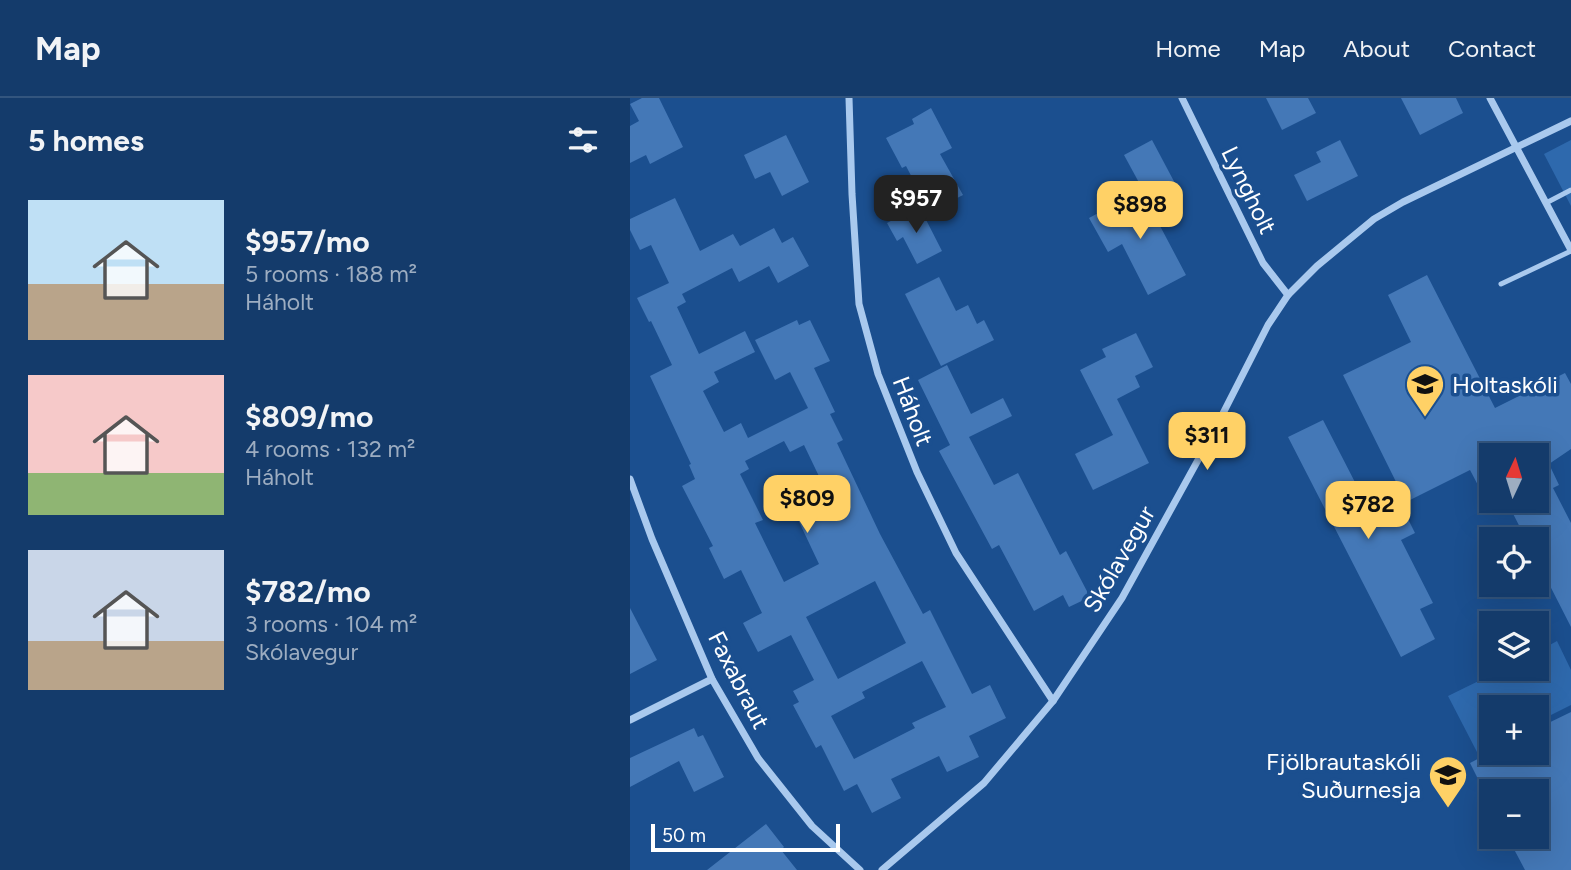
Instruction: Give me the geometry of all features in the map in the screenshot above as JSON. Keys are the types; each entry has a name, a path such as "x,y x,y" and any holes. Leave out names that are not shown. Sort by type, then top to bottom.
{"street":[{"name":"Háholt","path":"849,98 859,304 878,374 917,472 956,553 1053,701"},
{"name":"Lyngholt","path":"1182,98 1263,262 1288,295"},
{"path":"1490,98 1571,251"},
{"name":"Skólavegur","path":"882,870 984,783 1053,701 1122,598 1214,431 1268,324 1288,295 1345,241 1374,219 1403,202 1571,121"},
{"name":"Faxabraut","path":"630,479 652,539 712,679 758,758 812,826 860,870"},
{"path":"630,720 712,679"}],"lane":[{"path":"1546,202 1571,190"},
{"path":"1501,284 1571,251"}],"shaded area":[{"path":"1571,140 1571,206 1544,154"},
{"path":"1557,641 1571,670 1571,705 1549,716 1549,695 1479,695 1477,752 1448,696 1479,681 1549,681 1549,645"}],"building":[{"path":"642,98 659,98 683,147 650,164 646,155 630,163 630,126 639,121 630,104"},
{"path":"1266,98 1308,98 1316,113 1282,130"},
{"path":"1401,98 1456,98 1463,113 1420,135"},
{"path":"931,108 952,148 940,154 963,195 930,212 906,166 902,168 886,138 914,124 912,119"},
{"path":"786,135 809,182 782,196 770,172 755,179 744,155"},
{"path":"1152,140 1177,187 1149,201 1124,155"},
{"path":"1340,140 1358,176 1307,201 1294,175 1321,162 1316,152"},
{"path":"1141,190 1186,275 1148,295 1122,244 1108,252 1089,218"},
{"path":"675,198 700,251 733,234 740,246 774,228 782,243 793,237 809,266 778,283 769,266 739,282 732,268 682,294 686,302 677,307 699,354 745,331 755,352 714,372 719,382 703,391 724,432 741,423 748,438 808,408 790,372 775,380 755,340 797,320 799,325 810,320 830,361 814,368 835,412 830,414 843,440 837,443 880,534 923,614 930,610 972,694 990,685 1006,718 969,736 979,757 947,772 939,756 891,779 901,798 872,813 857,784 844,791 821,745 816,748 793,705 799,702 793,691 814,680 791,635 758,652 743,623 762,613 741,570 724,579 709,548 713,546 682,486 695,479 689,465 691,464 650,376 672,365 637,298 669,283 651,245 640,250 630,230 630,219","holes":["784,441 790,452 804,445 827,493 793,509 819,564 784,582 755,523 763,520 740,474 749,469 745,461","875,581 906,643 838,679 806,617","922,661 946,707 912,723 915,728 854,759 831,716 865,698 862,692"]},
{"path":"919,206 942,251 917,264 903,237 897,241 887,223"},
{"path":"1427,275 1495,408 1565,373 1571,384 1571,449 1549,464 1549,443 1479,443 1479,487 1470,470 1406,502 1343,375 1411,342 1388,295"},
{"path":"939,277 956,311 968,305 977,324 984,320 994,340 941,366 905,294"},
{"path":"1136,333 1153,367 1135,376 1140,387 1117,399 1149,463 1093,490 1075,454 1113,435 1080,370 1106,357 1102,349"},
{"path":"947,365 971,414 1003,398 1012,416 969,437 994,485 1018,473 1060,555 1066,551 1090,597 1069,607 1063,595 1034,611 999,545 992,549 939,451 950,445 918,380"},
{"path":"1323,420 1377,525 1404,511 1415,533 1401,540 1433,603 1420,609 1435,639 1401,657 1288,437"},
{"path":"1549,464 1559,485 1553,488 1571,523 1571,627 1549,584 1549,527 1520,527 1513,513 1549,513"},
{"path":"630,608 657,660 630,674"},
{"path":"1571,712 1571,870 1525,870 1514,849 1549,849 1549,779 1479,781 1470,763 1479,758 1479,765 1549,765 1549,723"},
{"path":"694,728 698,737 703,735 724,777 694,792 679,761 630,787 630,758"},
{"path":"766,824 797,870 707,870"}],"place":[{"name":"Holtaskóli","path":"1425,418"},
{"name":"Fjölbrautaskóli Suðurnesja","path":"1448,809"}]}
